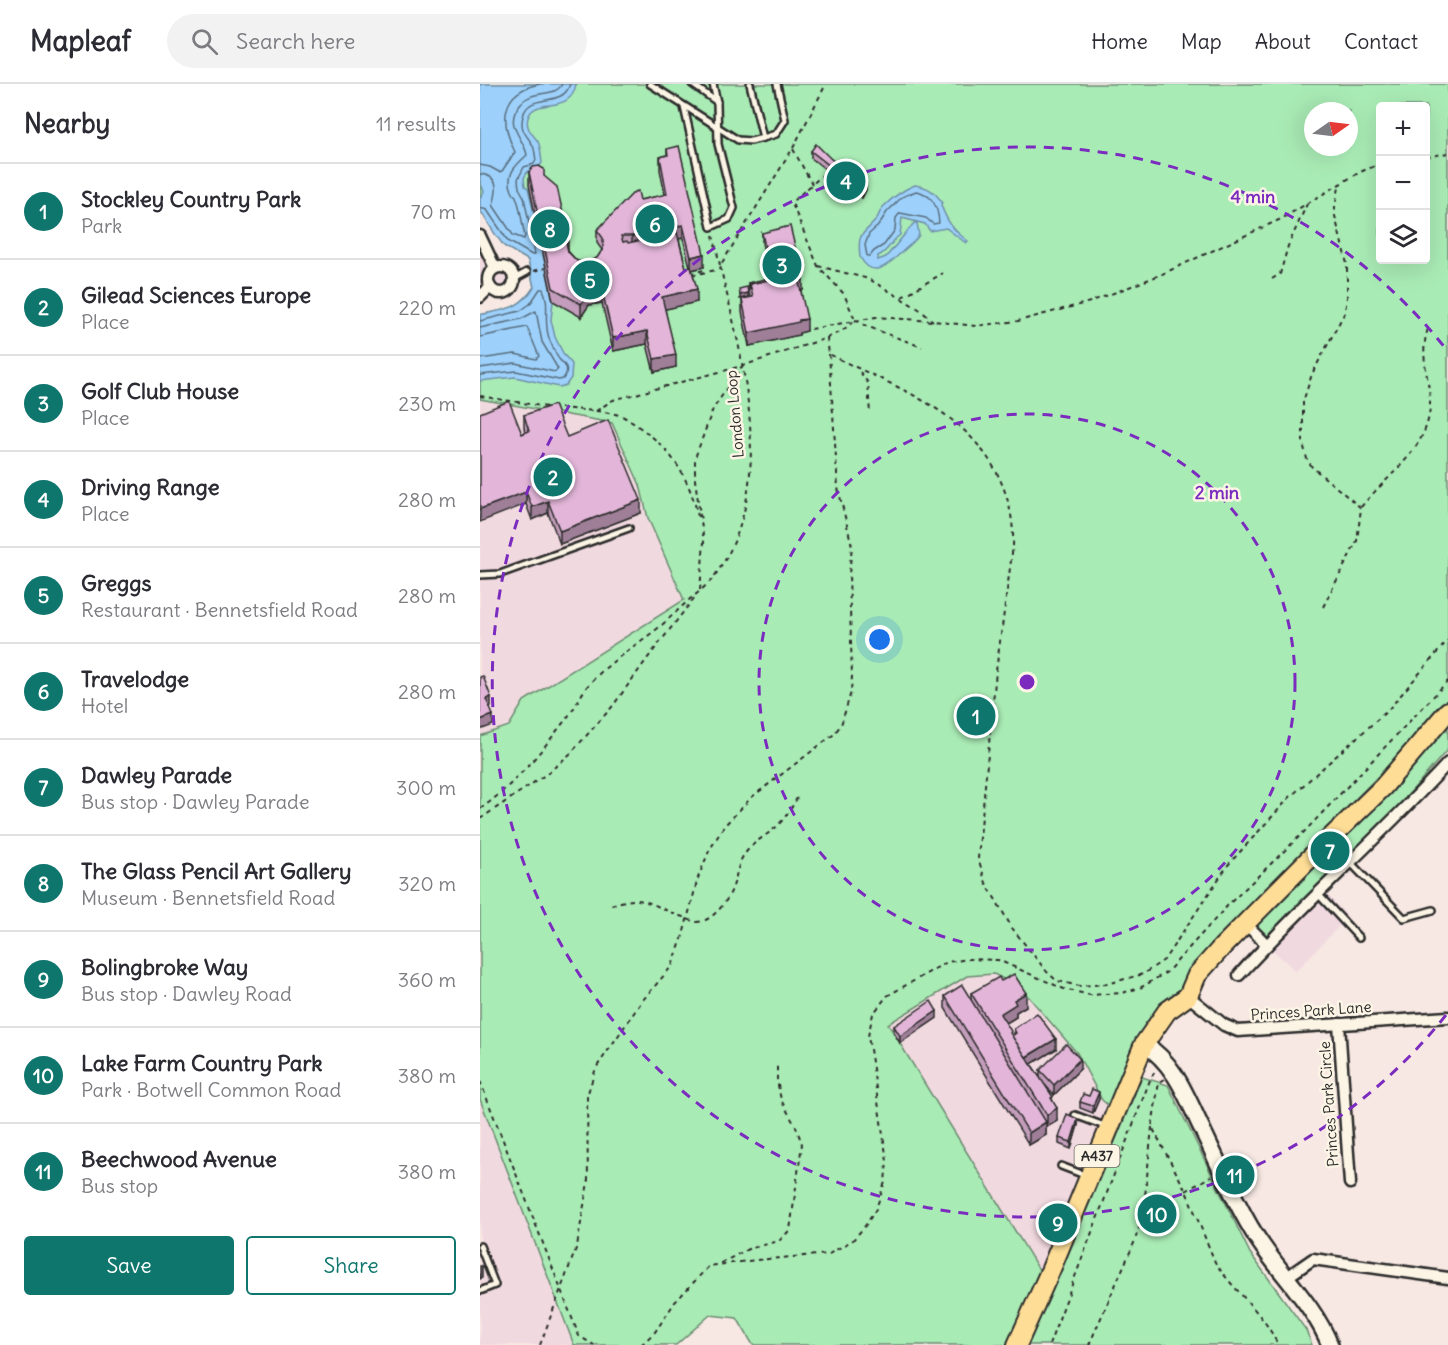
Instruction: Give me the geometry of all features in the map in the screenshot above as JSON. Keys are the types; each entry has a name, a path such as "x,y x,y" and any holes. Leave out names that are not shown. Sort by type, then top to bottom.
{"main road":[{"name":"A437","path":"1017,1345 1144,1044 1167,1011 1188,996 1202,969 1245,923 1383,787 1448,712"}],"street":[{"path":"480,236 495,268"},
{"path":"495,268 507,269 514,279 512,287 506,292 497,292 490,287 489,275 495,268"},
{"path":"480,297 490,287"},
{"path":"1239,975 1448,763"},
{"path":"1245,923 1267,945"},
{"name":"Princes Park Lane","path":"1188,996 1233,1030 1448,1017"},
{"name":"Princes Park Circle","path":"1339,1024 1350,1183"},
{"path":"1144,1044 1163,1058 1175,1075 1251,1229 1321,1324 1330,1345"},
{"path":"1287,1277 1313,1259 1448,1278"}],"lane":[{"path":"650,84 738,140 752,141 776,134 785,120 777,84"},
{"path":"692,84 717,102"},
{"path":"684,107 711,227 729,219 734,208 718,144 717,102 713,84"},
{"path":"750,84 763,138"},
{"path":"514,279 527,273"},
{"path":"480,575 500,574 629,528"},
{"path":"1350,862 1404,918 1433,910"},
{"path":"1318,894 1359,938"},
{"path":"1075,1115 1109,1127"},
{"path":"1061,1166 1089,1176"},
{"path":"480,1246 495,1285 480,1291"}],"path":[{"path":"686,275 721,267 793,148 826,84"},
{"path":"793,148 812,184"},
{"path":"1430,156 1448,153"},
{"path":"811,329 876,317 975,326 1018,321 1090,302 1160,275 1281,219 1340,183 1376,166"},
{"path":"825,173 794,200 793,206 818,266 844,294 855,320 922,347"},
{"path":"1340,183 1335,216 1347,264 1346,304 1339,326 1307,385 1303,402 1303,443 1307,459 1312,467 1361,508"},
{"path":"1272,279 1280,274 1288,246 1307,204"},
{"name":"London Loop","path":"480,809 496,798 532,762 572,711 590,682 619,656 657,629 700,591 716,574 733,542 745,509 751,444 742,366 711,227"},
{"path":"818,266 869,279 919,309 933,321"},
{"path":"901,298 943,273"},
{"path":"596,411 614,400 742,366 827,338 842,331 855,320"},
{"path":"1323,607 1357,541 1361,508 1410,453 1423,436 1427,426 1430,416 1430,391 1423,352 1428,329"},
{"path":"540,1345 577,1246 586,1200 587,1096 602,1059 636,1009 672,966 698,878 709,851 724,826 752,797 833,735 841,725 848,707 852,676 849,574 852,546 838,489 827,338"},
{"path":"829,354 901,388 940,410 964,429 988,456 1005,489 1014,529 1013,546 996,671 978,858 986,883 1012,928 1047,972 1058,981 1080,986 1107,984 1143,974 1164,960 1228,865 1290,797 1388,710 1448,640"},
{"path":"480,819 548,773 570,754 612,708 700,591 704,542 695,480 695,458 713,409 742,366"},
{"path":"858,369 868,383 870,414"},
{"path":"480,396 547,407 596,411 626,419 655,439 680,467 695,501 704,542"},
{"path":"641,1345 655,1332 675,1302 709,1266 829,1254 853,1240 866,1226 876,1209 885,1182 887,1161 868,1036 873,1014 887,996 947,962 969,959 998,960 1064,989 1090,994 1122,993 1140,988 1167,972 1229,904 1304,832 1448,681"},
{"path":"611,905 641,899 695,922 705,920 720,908 732,890 738,869 747,851 757,840 777,826 797,798"},
{"path":"1049,1345 1150,1080 1163,1058"},
{"path":"718,1264 748,1249 779,1241 790,1230 802,1144 796,1127 781,1100 777,1066"},
{"path":"1089,1345 1134,1243 1143,1216 1159,1082 1175,1075"},
{"path":"480,1081 579,1336 594,1345"},
{"path":"1152,1127 1186,1191 1215,1262 1221,1272 1253,1306 1278,1345"},
{"path":"1186,1191 1221,1170"}],"shaded area":[{"path":"480,231 495,260 510,261 515,267 518,283 507,293 495,294 488,288 480,294"},
{"path":"480,400 612,423 640,485 648,518 684,601 524,701 509,726 480,736"},
{"path":"1321,888 1348,917 1296,971 1267,945"},
{"path":"994,974 1021,988 1077,1053 1102,1100 1115,1111 1044,1278 888,1024 967,976"},
{"path":"480,1099 551,1284 574,1345 480,1345"}],"green space":[{"path":"480,84 1448,84 1448,705 1205,952 1154,1028 1115,1111 1102,1100 1077,1053 1021,988 994,974 967,976 888,1024 1041,1273 1010,1345 753,1345 737,1318 710,1315 676,1345 574,1345 480,1099 480,736 509,726 524,701 684,600 648,518 640,485 612,423 480,399 480,315 505,310 517,304 534,287 528,260 504,246 480,210"},
{"path":"1445,723 1448,725 1448,749 1350,862 1267,945 1245,923"},
{"path":"1142,1077 1168,1085 1250,1253 1306,1330 1312,1345 1027,1345"}],"water":[{"path":"480,84 576,84 568,99 561,103 539,107 529,115 528,126 538,142 542,163 537,169 528,171 524,178 553,301 551,320 555,337 564,355 572,364 571,378 566,385 559,387 515,377 480,381 480,315 505,310 517,304 534,287 528,260 504,246 480,210 480,198 484,192 480,181"},
{"path":"915,185 927,188 936,195 942,202 941,205 948,221 968,241 966,243 946,228 930,231 925,224 902,218 900,235 878,256 878,260 886,257 914,223 917,223 919,235 892,261 881,268 870,268 860,257 860,238 887,203"}],"building":[{"path":"816,144 831,159 866,183 862,191 811,151"},
{"path":"679,146 704,254 691,257 683,225 632,236 621,236 623,242 628,243 677,233 686,268 691,267 697,289 662,297 676,355 654,359 647,331 613,338 602,290 589,293 581,304 553,288 529,172 533,167 539,166 544,169 544,176 557,187 568,236 566,242 568,252 577,261 587,262 597,258 603,249 603,238 597,230 634,192 638,191 640,200 667,194 660,157 668,155 667,149"},
{"path":"790,226 803,280 799,281 798,278 780,281 779,277 772,279 762,233"},
{"path":"779,277 780,282 798,278 807,319 749,333 742,299 753,297 750,284"},
{"path":"769,278 769,280 750,284 750,290 748,283"},
{"path":"747,287 748,293 740,295 739,289"},
{"path":"509,401 522,434 529,431 524,415 554,405 567,437 608,420 641,500 560,531 548,501 532,507 526,492 480,509 480,413"},
{"path":"483,676 491,697 486,699 493,715 480,720 480,677"},
{"path":"1014,974 1026,993 1014,1000 1016,1004 1000,1014 1053,1097 1051,1098 1057,1108 1047,1115 971,993 999,977 1001,981"},
{"path":"962,985 1046,1122 1029,1133 945,996"},
{"path":"931,1001 937,1011 900,1036 894,1026"},
{"path":"1037,1013 1056,1039 1026,1057 1012,1036 1016,1033 1014,1029"},
{"path":"1066,1044 1080,1059 1054,1085 1040,1070"},
{"path":"1092,1089 1099,1092 1093,1106 1080,1102 1083,1094 1089,1096"},
{"path":"1067,1114 1078,1119 1071,1142 1059,1138"}],"place":[{"name":"Driving Range","path":"846,181"},
{"name":"Travelodge","path":"655,224"},
{"name":"The Glass Pencil Art Gallery","path":"550,229"},
{"name":"Golf Club House","path":"782,265"},
{"name":"Greggs","path":"590,280"},
{"name":"Gilead Sciences Europe","path":"553,477"},
{"name":"Stockley Country Park","path":"976,716"},
{"name":"Dawley Parade","path":"1330,851"},
{"name":"Beechwood Avenue","path":"1235,1175"},
{"name":"Lake Farm Country Park","path":"1157,1214"},
{"name":"Bolingbroke Way","path":"1058,1223"}]}
